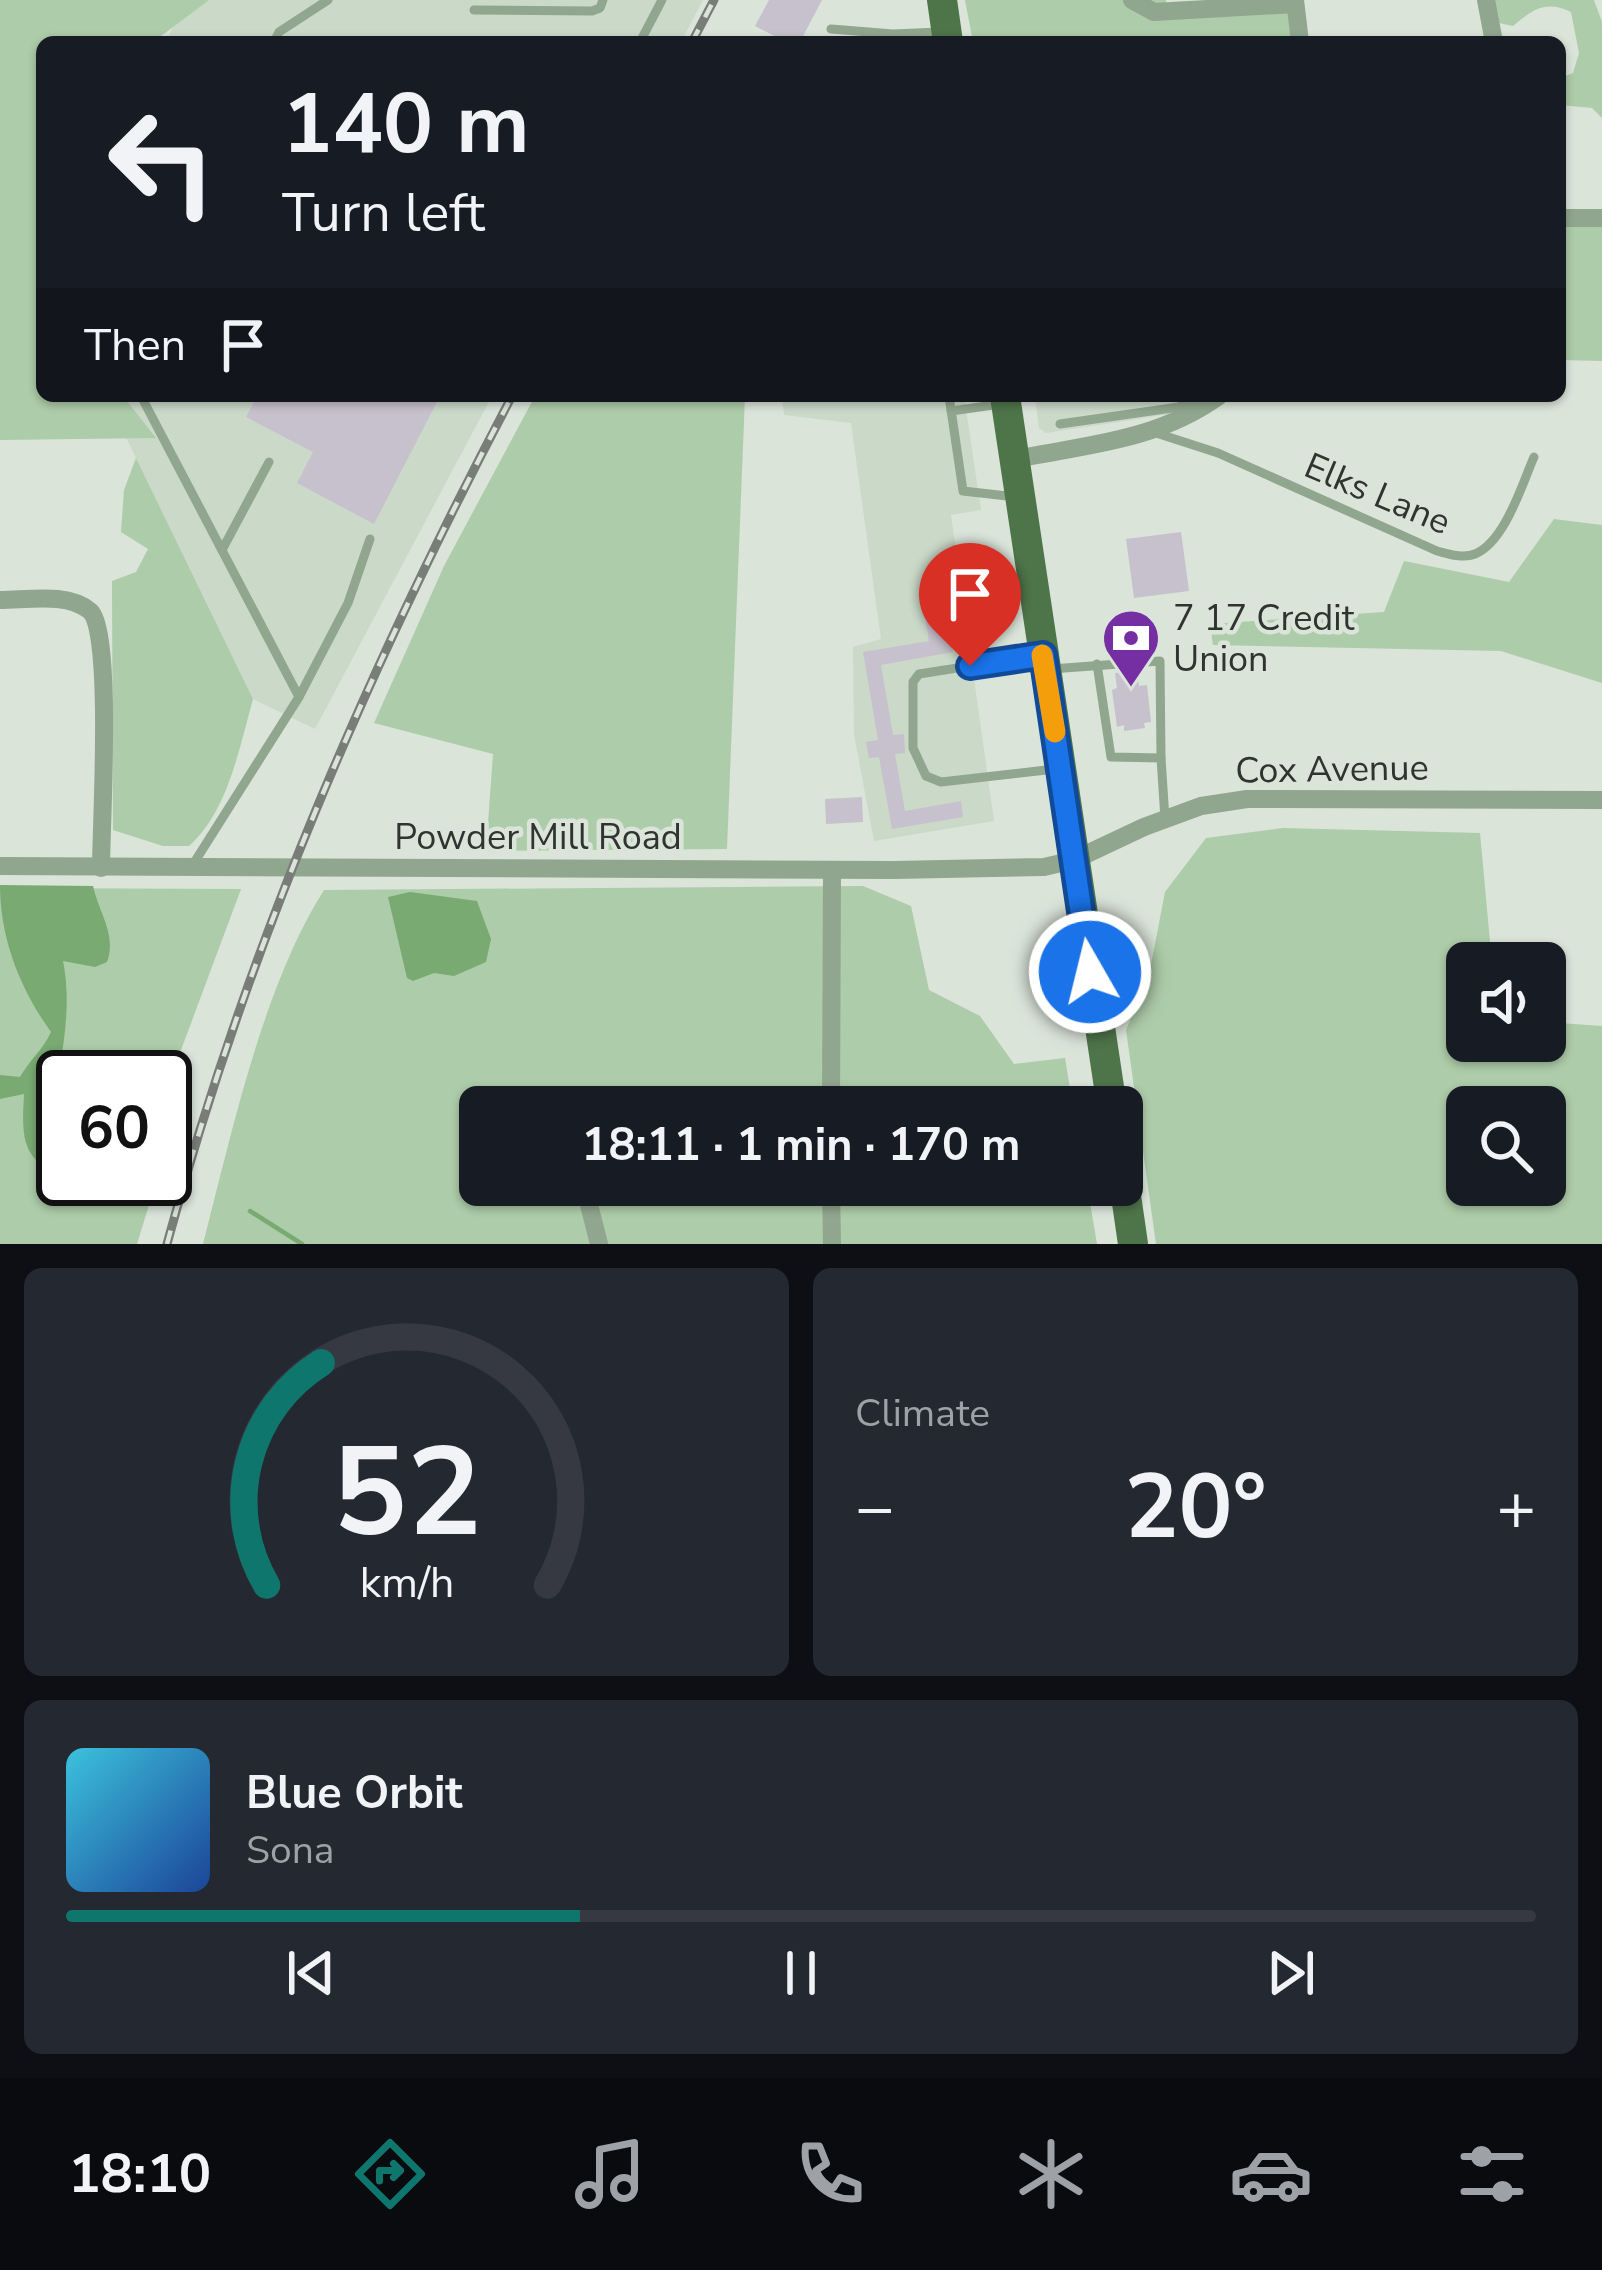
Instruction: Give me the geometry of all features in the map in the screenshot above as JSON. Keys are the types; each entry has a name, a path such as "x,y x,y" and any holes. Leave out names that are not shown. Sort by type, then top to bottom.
{"main road":[{"path":"1006,402 1109,1086"},
{"path":"1128,1206 1133,1244"}],"street":[{"path":"1132,0 1154,12 1295,2 1299,36"},
{"path":"1486,0 1493,36"},
{"path":"1566,218 1602,218"},
{"path":"1016,459 1153,432 1210,402"},
{"path":"0,600 73,602 98,622 104,667 101,868"},
{"name":"Cox Avenue","path":"1074,860 1201,806 1247,799 1602,800"},
{"name":"Powder Mill Road","path":"0,866 832,870 1044,867 1074,860"},
{"path":"831,1086 832,870"},
{"path":"589,1206 598,1244"},
{"path":"831,1206 832,1244"}],"lane":[{"path":"277,36 328,0"},
{"path":"474,10 592,11 603,0"},
{"path":"643,36 662,0"},
{"path":"831,29 893,34 946,24"},
{"path":"143,402 299,697"},
{"path":"950,402 962,491 1021,497"},
{"path":"951,411 996,402"},
{"path":"1060,424 1180,407 1186,402"},
{"name":"Elks Lane","path":"1153,432 1218,452 1437,551 1461,556 1486,547 1508,518 1534,457"},
{"path":"222,550 268,462"},
{"path":"190,868 299,697 348,603 370,539"},
{"path":"1060,768 941,782 926,776 913,748 913,682 919,674 1044,662 1160,661 1165,819"},
{"path":"1097,664 1111,757 1162,758"}],"shaded area":[{"path":"0,0 209,0 161,36 36,36 36,402 128,402 156,438 0,440"},
{"path":"185,0 703,0 684,36 169,36"},
{"path":"965,0 1166,0 1166,12 1295,4 1299,36 972,36"},
{"path":"1493,0 1594,0 1602,22 1602,118 1592,108 1566,106 1566,76 1573,73 1579,53 1571,12 1540,8 1513,26 1499,23"},
{"path":"1602,225 1602,361 1566,360 1566,226"},
{"path":"109,402 489,402 315,729 253,699"},
{"path":"532,402 745,402 727,849 486,851 493,754 374,723 444,566"},
{"path":"783,402 965,402 981,510 951,515 994,821 874,841 854,734 853,647 881,639 851,423 784,415"},
{"path":"1036,402 1199,402 1183,412 1046,433 1039,428"},
{"path":"136,458 253,699 223,797 189,846 163,846 113,830 112,581 136,572 148,549 121,532 124,490"},
{"path":"1554,519 1602,525 1602,683 1501,651 1213,645 1210,624 1384,612 1404,561 1509,582"},
{"path":"1283,828 1480,833 1490,942 1446,942 1446,1062 1566,1062 1566,1023 1602,1026 1602,1244 1156,1244 1143,1151 1143,1086 1134,1086 1126,1030 1149,975 1165,892 1206,838"},
{"path":"0,885 93,886 109,933 110,952 107,962 95,967 63,961 66,1013 62,1050 40,1050 51,1032 14,962"},
{"path":"863,886 911,906 929,990 980,1016 1014,1064 1065,1058 1070,1086 459,1086 459,1206 1091,1206 1097,1244 203,1244 267,1015 302,928 324,890"},
{"path":"0,888 241,889 181,1050 36,1050 36,1206 149,1206 137,1244 0,1244"},
{"path":"410,892 477,901 491,939 486,962 454,976 434,973 413,981 407,978 388,897"},
{"path":"36,1055 36,1160 27,1144 24,1094 0,1099 0,1075 20,1077"}],"building":[{"path":"769,0 822,0 803,36 774,36 755,26"},
{"path":"254,402 437,402 374,524 297,483 313,452 246,417"},
{"path":"1181,532 1189,591 1134,598 1126,539"},
{"path":"944,600 953,652 881,665 893,735 904,734 905,753 895,754 905,811 961,801 963,817 892,829 879,757 869,758 866,742 878,740 863,652 929,641 923,604"},
{"name":"7 17 Credit Union","path":"1137,672 1139,686 1147,685 1151,722 1144,723 1145,728 1124,731 1124,725 1117,727 1112,690 1117,688 1115,673"},
{"path":"862,797 863,822 826,824 825,799"}],"waterway":[{"path":"250,1211 302,1244"}],"railway":[{"path":"695,36 714,0"},
{"path":"167,1244 235,1024 316,810 409,601 509,402"}],"slow traffic":[{"path":"1042,655 1055,732"}],"place":[{"name":"7 17 Credit Union","path":"1131,689"}],"route":[{"path":"970,666 1043,655 1090,972"}]}
